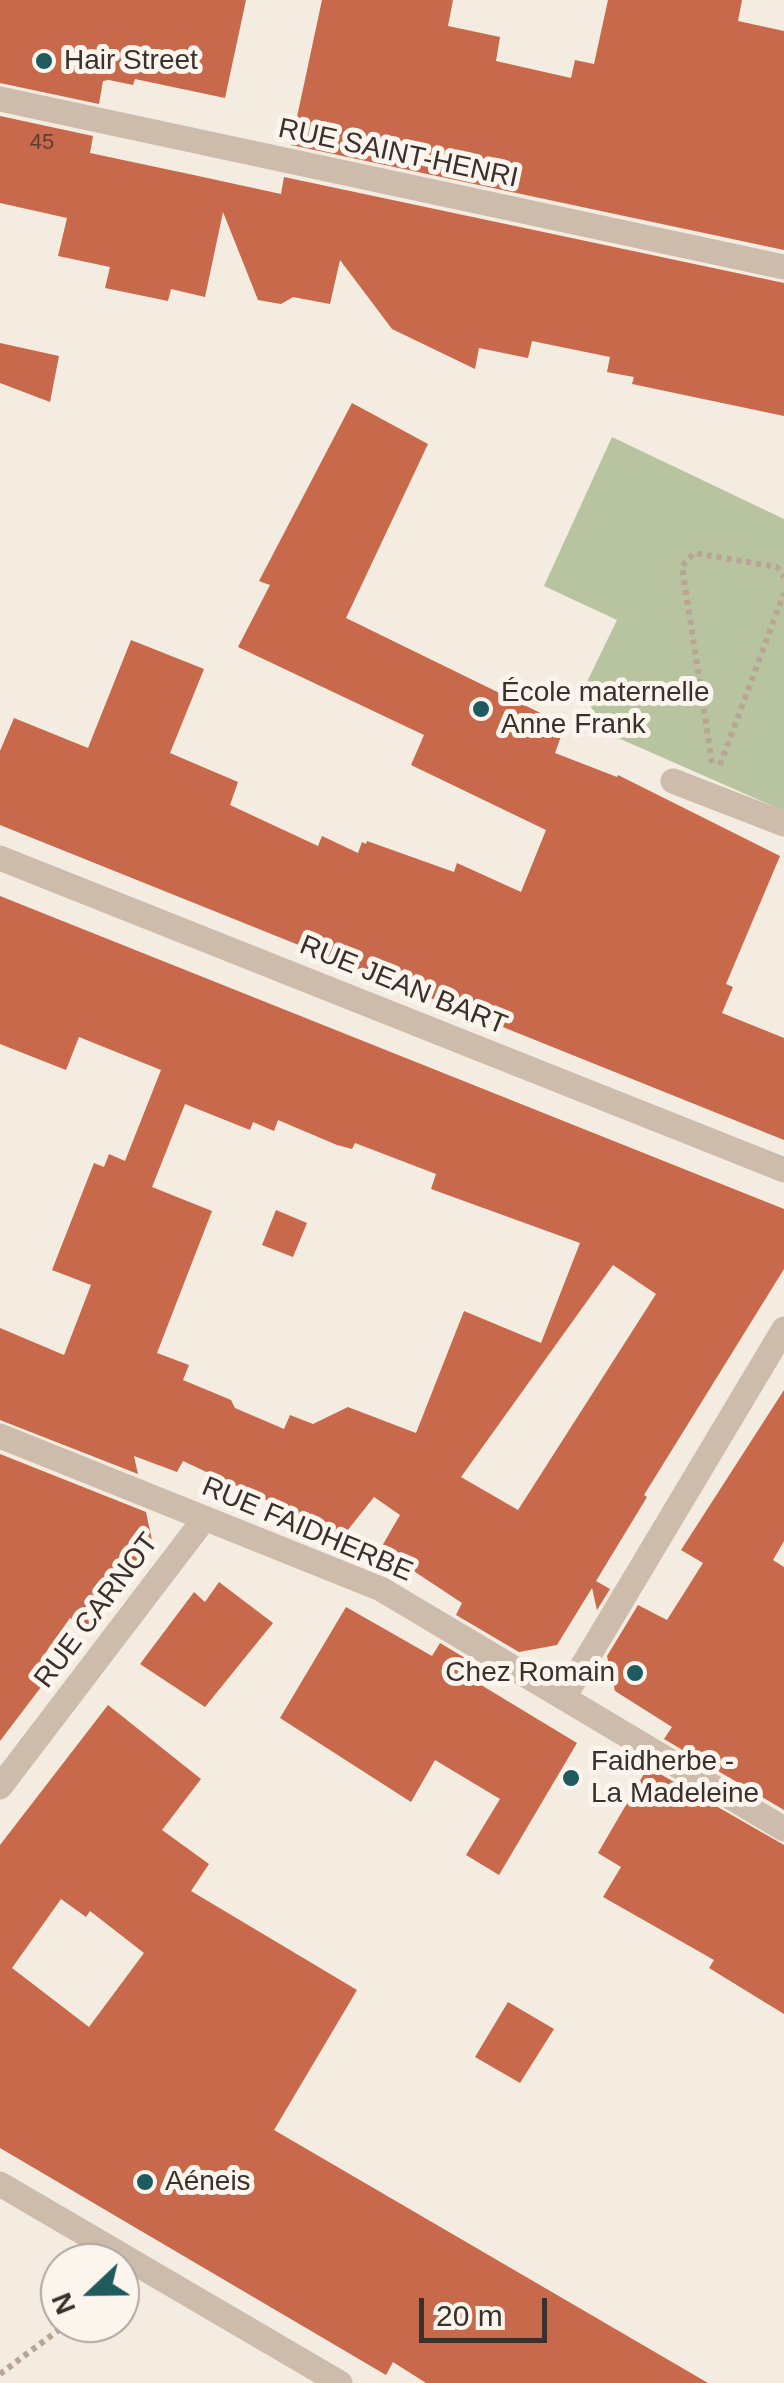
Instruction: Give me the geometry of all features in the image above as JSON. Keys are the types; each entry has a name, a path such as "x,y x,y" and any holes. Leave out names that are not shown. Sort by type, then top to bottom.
{"street":[{"name":"RUE SAINT-HENRI","path":"0,99 784,267"},
{"path":"673,780 784,824"},
{"name":"RUE JEAN BART","path":"0,858 784,1170"},
{"path":"564,1697 784,1328"},
{"name":"RUE FAIDHERBE","path":"0,1436 381,1588 784,1829"},
{"name":"RUE CARNOT","path":"0,1786 205,1518"},
{"path":"0,2184 340,2383"}],"path":[{"path":"784,577 777,567 694,554 682,566 715,779 784,593"},
{"path":"0,2374 41,2343"}],"green space":[{"path":"612,437 784,519 784,811 600,730 584,688 617,620 544,586"}],"building":[{"path":"0,0 246,0 225,98 135,79 133,85 109,80 103,81 99,104 0,83"},
{"path":"322,0 453,0 448,26 500,37 496,61 571,78 575,60 594,64 608,0 742,0 738,21 784,31 784,250 291,145"},
{"path":"0,116 93,136 90,153 281,194 284,177 784,283 784,416 632,384 634,377 607,372 610,357 532,341 528,358 479,348 475,369 392,329 340,260 330,304 293,297 281,304 258,300 223,212 205,297 171,289 168,301 105,288 110,267 58,256 67,218 0,203"},
{"path":"0,343 59,356 50,402 0,383"},
{"path":"352,403 428,444 346,618 565,725 555,753 618,775 780,856 726,984 733,987 722,1013 784,1038 784,1140 0,825 0,751 14,718 88,748 131,640 204,669 170,753 238,782 230,805 318,846 322,836 358,853 362,842 367,841 454,872 457,863 521,892 546,830 411,765 424,735 238,647 270,585 259,581"},
{"path":"0,896 784,1209 784,1269 644,1495 647,1497 596,1581 610,1589 597,1610 592,1588 557,1645 519,1652 456,1615 462,1603 403,1564 378,1553 400,1515 374,1497 343,1536 183,1461 177,1472 134,1456 138,1474 0,1420 0,1328 64,1355 91,1285 52,1270 94,1163 104,1167 109,1154 125,1161 161,1070 79,1037 66,1070 0,1044","holes":["185,1104 250,1130 253,1122 274,1131 278,1120 337,1145 352,1149 355,1143 436,1174 431,1189 580,1243 541,1343 464,1311 416,1433 348,1407 313,1424 290,1415 284,1429 183,1380 189,1365 157,1353 212,1211 152,1187","613,1265 656,1294 518,1510 461,1477"]},
{"path":"276,1210 307,1223 293,1257 262,1245"},
{"path":"784,1390 784,1541 773,1560 784,1567 784,1810 664,1739 672,1727 615,1691 607,1656 638,1605 667,1620 703,1563 681,1550"},
{"path":"0,1454 146,1512 153,1545 87,1629 70,1618 44,1655 57,1666 0,1741"},
{"path":"219,1582 273,1623 205,1707 140,1664 194,1592 205,1602"},
{"path":"346,1607 432,1656 440,1643 470,1661 448,1665 577,1743 499,1875 466,1855 500,1799 435,1760 411,1802 280,1718"},
{"path":"108,1705 201,1779 162,1830 209,1864 191,1891 357,1990 274,2130 708,2383 426,2383 393,2362 386,2375 0,2148 0,1845","holes":["61,1899 86,1917 90,1911 144,1953 89,2027 12,1968"]},
{"path":"648,1767 784,1845 784,2014 709,1968 714,1960 603,1897 621,1867 598,1853"},
{"path":"508,2002 554,2029 520,2083 475,2057"}],"place":[{"name":"Hair Street","path":"44,61"},
{"name":"École maternelle Anne Frank","path":"481,709"},
{"name":"Chez Romain","path":"635,1673"},
{"name":"Faidherbe - La Madeleine","path":"571,1778"},
{"name":"Aéneis","path":"145,2182"}]}
